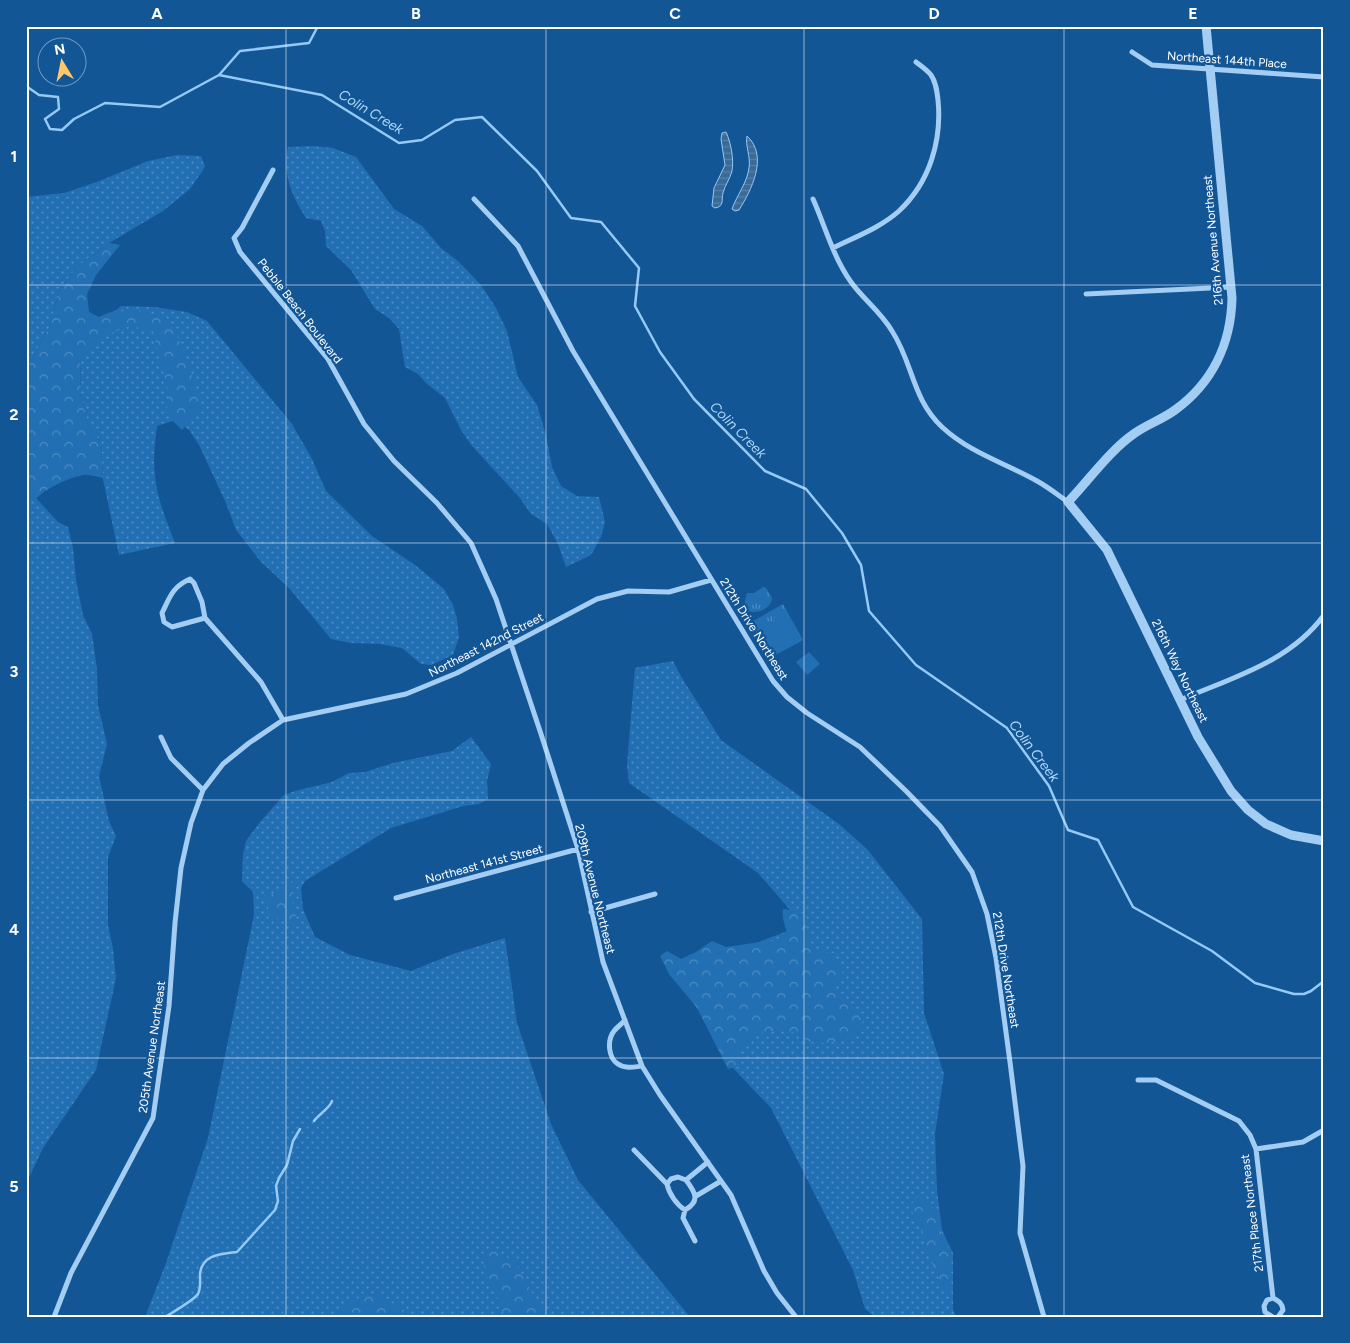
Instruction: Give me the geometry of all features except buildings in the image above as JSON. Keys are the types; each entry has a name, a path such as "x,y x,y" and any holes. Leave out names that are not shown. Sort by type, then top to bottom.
{"street":[{"name":"216th Avenue Northeast","path":"1068,502 1124,442 1135,433 1174,411 1197,392 1206,381 1225,344 1232,309 1231,287 1206,26"},
{"name":"Northeast 144th Place","path":"1132,52 1152,65 1324,77"},
{"path":"833,248 878,226 900,210 922,183 935,150 939,116 936,87 930,74 916,62"},
{"name":"Pebble Beach Boulevard","path":"273,170 242,228 234,238 240,252 328,359 364,424 394,461"},
{"name":"212th Drive Northeast","path":"474,199 518,246 572,351 773,681 787,697 807,714 867,753 940,826 972,872 987,914 996,958 1010,1062 1023,1166 1020,1233 1044,1317"},
{"name":"216th Way Northeast","path":"814,199 833,248 850,281 892,330 906,357 917,393 925,406 941,426 963,444 992,460 1038,481 1068,502 1107,550 1180,700 1215,766 1231,791 1248,810 1266,824 1291,836 1324,841"},
{"path":"1086,294 1231,287"},
{"name":"209th Avenue Northeast","path":"394,461 437,502 471,543 496,599 511,644 578,849 603,962 642,1066 660,1095 731,1195 764,1272 777,1293 796,1317"},
{"path":"205,618 172,627 164,622 162,613 170,595 179,584 190,579 194,583 202,602 205,618 261,682 283,720"},
{"name":"Northeast 142nd Street","path":"203,790 223,764 249,743 283,720 406,694 457,673 597,599 628,591 670,592 712,580"},
{"path":"1180,700 1278,658 1294,648 1310,633 1324,615"},
{"path":"161,737 171,758 203,790"},
{"name":"205th Avenue Northeast","path":"54,1317 71,1273 153,1118 169,1006 181,868 191,823 203,790"},
{"name":"Northeast 141st Street","path":"396,898 578,849"},
{"path":"591,912 655,894"},
{"path":"625,1020 613,1033 609,1044 611,1055 617,1064 629,1068 642,1066"},
{"name":"217th Place Northeast","path":"1138,1080 1156,1080 1239,1121 1250,1135 1256,1150 1273,1298"},
{"path":"1256,1150 1303,1142 1324,1130"},
{"path":"634,1150 667,1184 668,1190 679,1206 685,1210"},
{"path":"686,1180 708,1162"},
{"path":"667,1184 671,1179 678,1177 686,1180 696,1196"},
{"path":"696,1241 683,1218 685,1210 692,1206 696,1196 721,1180"},
{"name":"217th Place Northeast","path":"1273,1317 1265,1312 1264,1306 1267,1300 1273,1298 1279,1301 1284,1310 1278,1317"}],"green space":[{"path":"313,146 333,148 356,157 394,209 422,226 441,248 459,262 481,285 496,308 507,331 518,377 537,405 546,435 552,467 561,486 577,496 599,497 605,522 601,537 591,555 566,567 558,544 547,524 531,514 519,497 472,446 461,430 445,398 418,374 405,367 399,329 389,318 375,309 351,270 326,246 325,231 321,221 306,218 296,202 287,175 286,157 288,147"},
{"path":"177,155 201,156 205,167 190,189 163,211 109,243 77,267 59,290 50,326 26,370 26,197 64,193 148,161"},
{"path":"109,243 120,245 96,275 87,294 89,312 99,317 118,310 134,309 169,319 188,362 201,406 182,430 167,415 168,390 153,331 130,326 103,336 80,360 81,393 88,425 101,443 103,478 88,475 78,476 51,488 36,499 26,487 26,370 50,326 59,290 77,267"},
{"path":"121,306 154,307 187,312 207,321 292,424 311,457 326,491 372,536 415,565 444,589 453,605 457,619 459,637 453,655 431,665 421,664 402,648 331,639 289,588 261,562 236,530 226,503 199,445 189,430 176,420 157,426 154,457 158,493 175,543 119,555 103,479 101,443 88,425 81,393 80,360 94,329"},
{"path":"26,487 58,522 68,527 83,615 92,634 97,669 98,705 107,744 99,776 109,821 116,836 108,857 108,925 116,978 96,1070 43,1148 26,1184"},
{"path":"763,587 766,588 772,598 771,603 764,610 750,611 745,606 747,593 754,593"},
{"path":"783,604 803,640 770,658 750,623"},
{"path":"783,613 797,636 786,642 773,619"},
{"path":"769,621 782,644 771,650 758,627"},
{"path":"809,652 820,664 807,675 796,662"},
{"path":"673,661 721,740 839,824 867,849 922,919 924,1013 944,1074 935,1134 937,1190 942,1230 953,1253 953,1309 956,1317 875,1317 865,1309 853,1270 771,1108 731,1066 735,951 803,925 758,873 629,783 627,765 635,668"},
{"path":"471,737 491,764 487,781 488,799 479,804 463,806 391,828 305,881 301,888 303,909 315,937 350,955 411,971 453,954 505,938 517,1023 551,1124 578,1180 690,1317 145,1317 166,1263 208,1138 254,915 253,892 242,881 243,855 246,841 284,795 332,782 349,773 365,772 393,763 452,751"},
{"path":"297,879 292,896 299,926 272,916 263,896 281,892"},
{"path":"783,909 797,912 801,916 806,926 811,946 823,952 833,953 843,974 833,983 861,1018 865,1030 846,1039 826,1043 810,1041 797,1034 780,1031 756,1035 744,1044 739,1053 737,1067 728,1069 697,1008 669,974 660,956 667,951 681,959 712,941 726,947 775,940 787,935 783,919"},
{"path":"918,1196 940,1218 939,1228 951,1253 951,1292 946,1296 926,1248 919,1223 909,1207"},
{"path":"491,1246 516,1264 536,1300 550,1317 504,1317 500,1302 488,1283 483,1259"},
{"path":"374,1293 417,1317 330,1317 355,1300"}],"shaded area":[{"path":"726,132 732,151 732,171 722,196 721,204 715,208 712,206 714,188 725,165 721,139 722,133"},
{"path":"747,136 757,153 756,173 744,202 739,210 735,211 732,209 749,168"}],"waterway":[{"path":"26,86 39,95 58,97 59,109 45,119 50,129 62,130 74,119 105,103 160,107 219,75 240,51 309,43 318,26"},
{"name":"Colin Creek","path":"219,75 322,95 399,143 422,140 455,120 482,117 537,171 571,218 601,222 639,268 635,306 660,352 694,399 765,471 806,489 842,533 861,565 869,611 916,665 1007,728 1049,786 1068,830 1098,840 1133,907 1212,951 1255,983 1294,994 1304,994 1324,981"},
{"path":"26,1076 28,1092 26,1104"},
{"path":"314,1121 332,1101"},
{"path":"165,1317 198,1294 200,1274 205,1262 214,1256 237,1252 275,1210 278,1201 276,1186 287,1165 293,1141 300,1129"}]}
